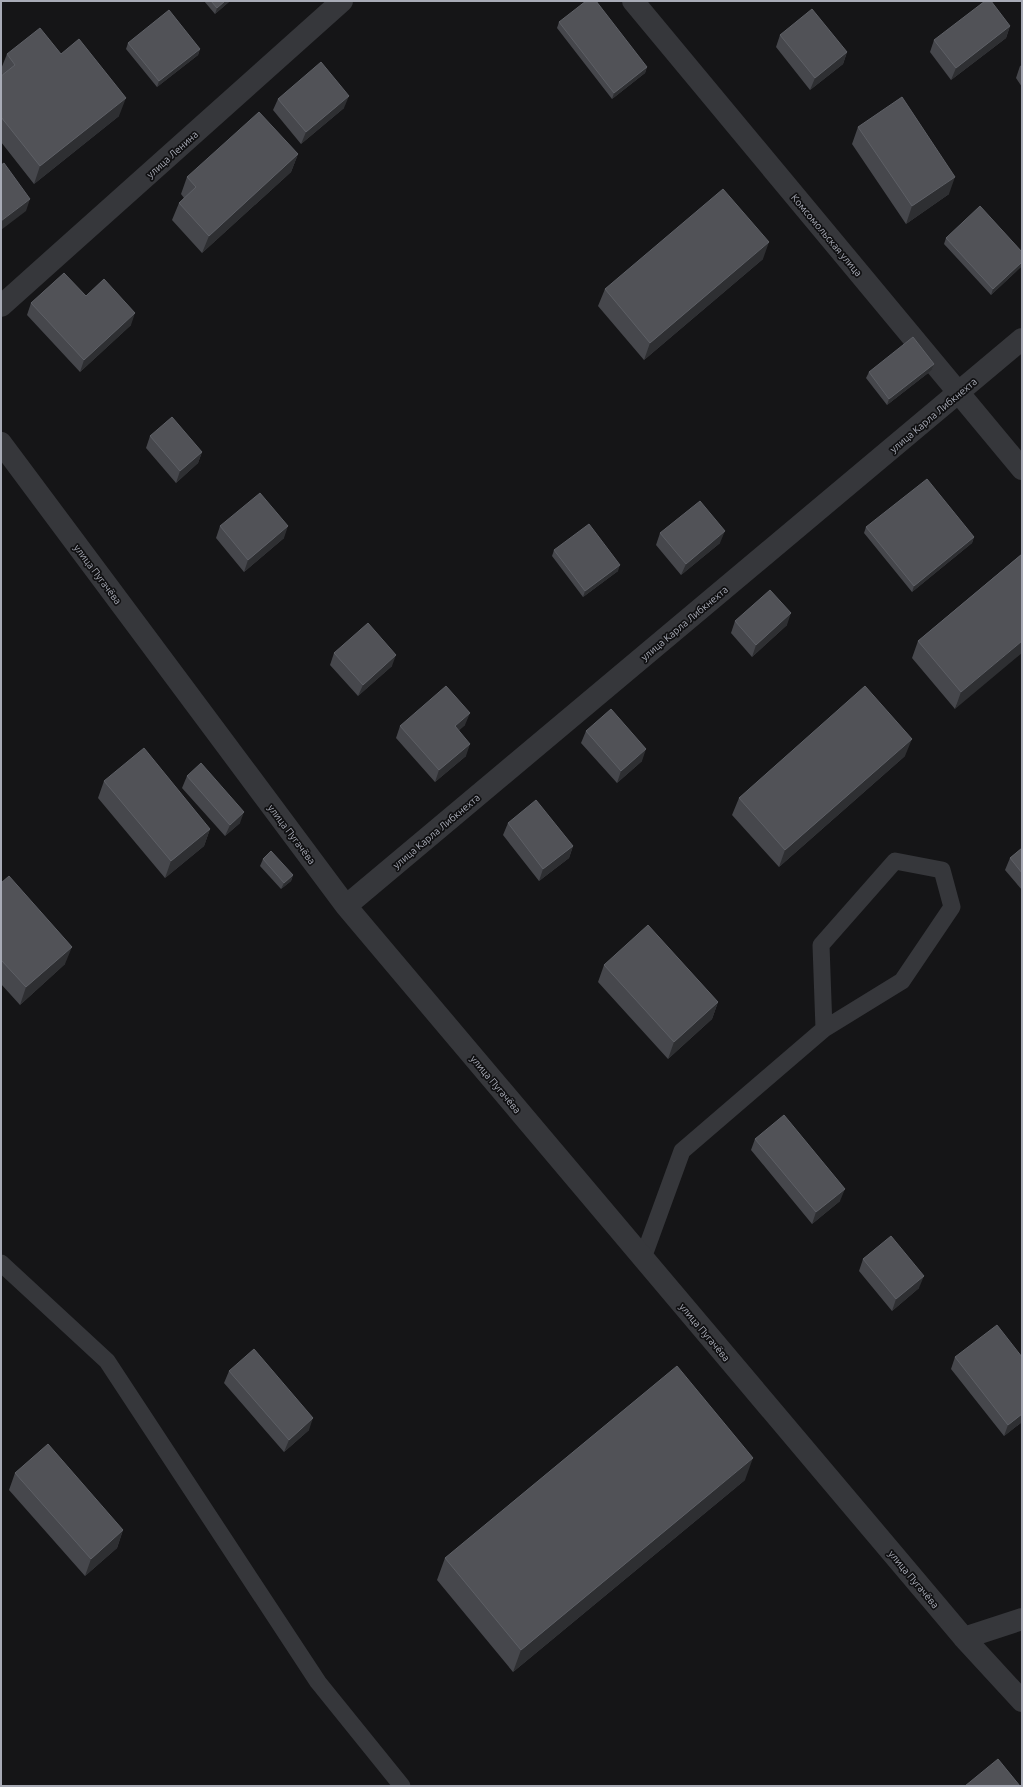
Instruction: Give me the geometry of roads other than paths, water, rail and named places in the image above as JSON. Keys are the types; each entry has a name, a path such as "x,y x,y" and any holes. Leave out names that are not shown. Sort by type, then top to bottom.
{"street":[{"name":"улица Ленина","path":"1,306 342,1"},
{"name":"Комсомольская улица","path":"633,1 958,394 1022,469"},
{"name":"улица Карла Либкнехта","path":"346,906 1022,339"},
{"name":"улица Пугачёва","path":"1,443 346,906 964,1638 1022,1702"},
{"path":"964,1638 1022,1619"}],"lane":[{"path":"643,1258 682,1151 824,1029 902,981 952,907 942,870 895,862 821,945 824,1029"},
{"path":"1,1263 107,1362 318,1682 402,1786"}]}
